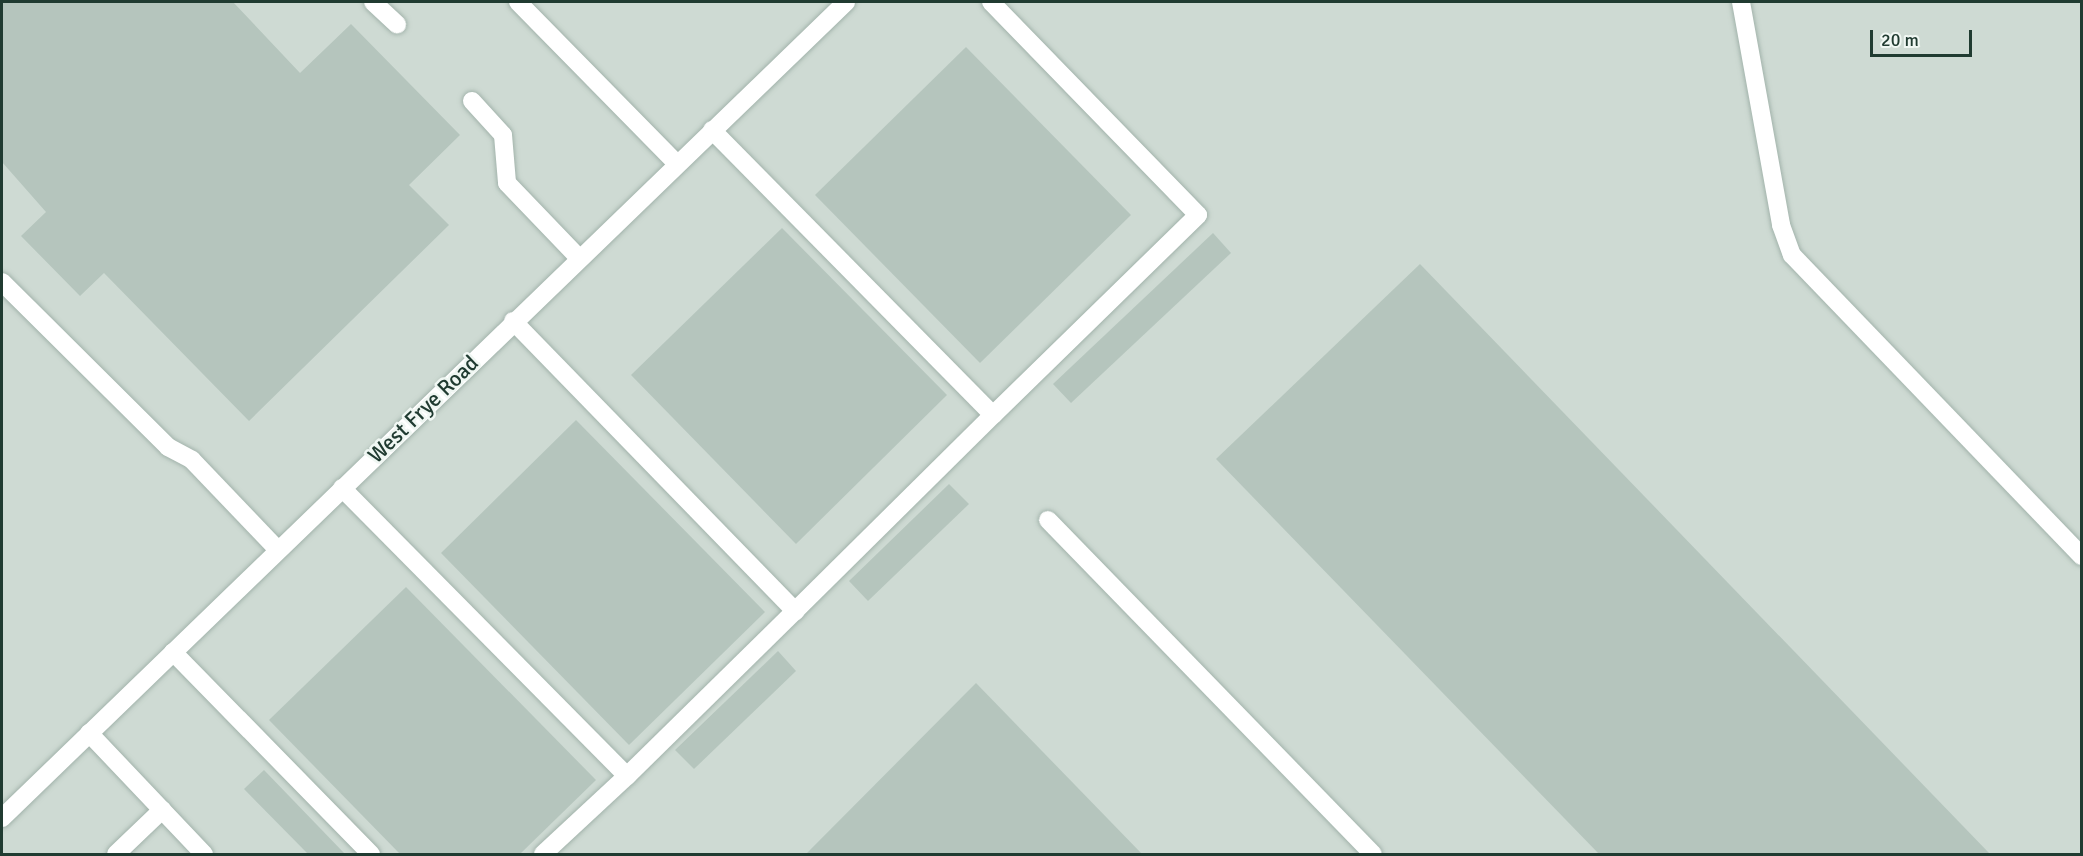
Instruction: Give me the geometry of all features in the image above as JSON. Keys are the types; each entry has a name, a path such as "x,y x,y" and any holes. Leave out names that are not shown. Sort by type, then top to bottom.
{"street":[{"path":"373,2 397,24"},
{"path":"518,2 676,163"},
{"name":"West Frye Road","path":"2,818 676,163 846,2"},
{"path":"543,855 627,776 1198,214 992,2"},
{"path":"1741,2 1781,225 1792,255 2082,556"},
{"path":"472,101 503,135 507,183 579,258"},
{"path":"711,130 993,415"},
{"path":"2,282 168,447 192,460 278,550"},
{"path":"513,321 795,611"},
{"path":"342,488 627,776"},
{"path":"1048,520 1373,855"},
{"path":"174,652 371,855"},
{"path":"89,733 204,855"},
{"path":"117,855 162,810"}],"shaded area":[{"path":"2,2 2081,2 2081,854 2,854"}],"building":[{"path":"2,2 233,2 300,73 351,24 460,135 409,185 449,225 249,421 104,273 80,296 21,236 46,212 2,162"},
{"path":"966,47 1131,215 980,363 815,195"},
{"path":"782,228 947,395 796,544 631,375"},
{"path":"1213,233 1231,253 1071,403 1053,384"},
{"path":"1420,264 1990,854 1599,854 1216,459"},
{"path":"576,420 765,612 629,745 441,553"},
{"path":"949,484 969,504 868,601 849,581"},
{"path":"406,587 596,780 520,854 400,854 269,720"},
{"path":"778,651 796,671 694,769 675,750"},
{"path":"976,683 1142,854 806,854"},
{"path":"264,770 345,854 308,854 244,789"}]}
